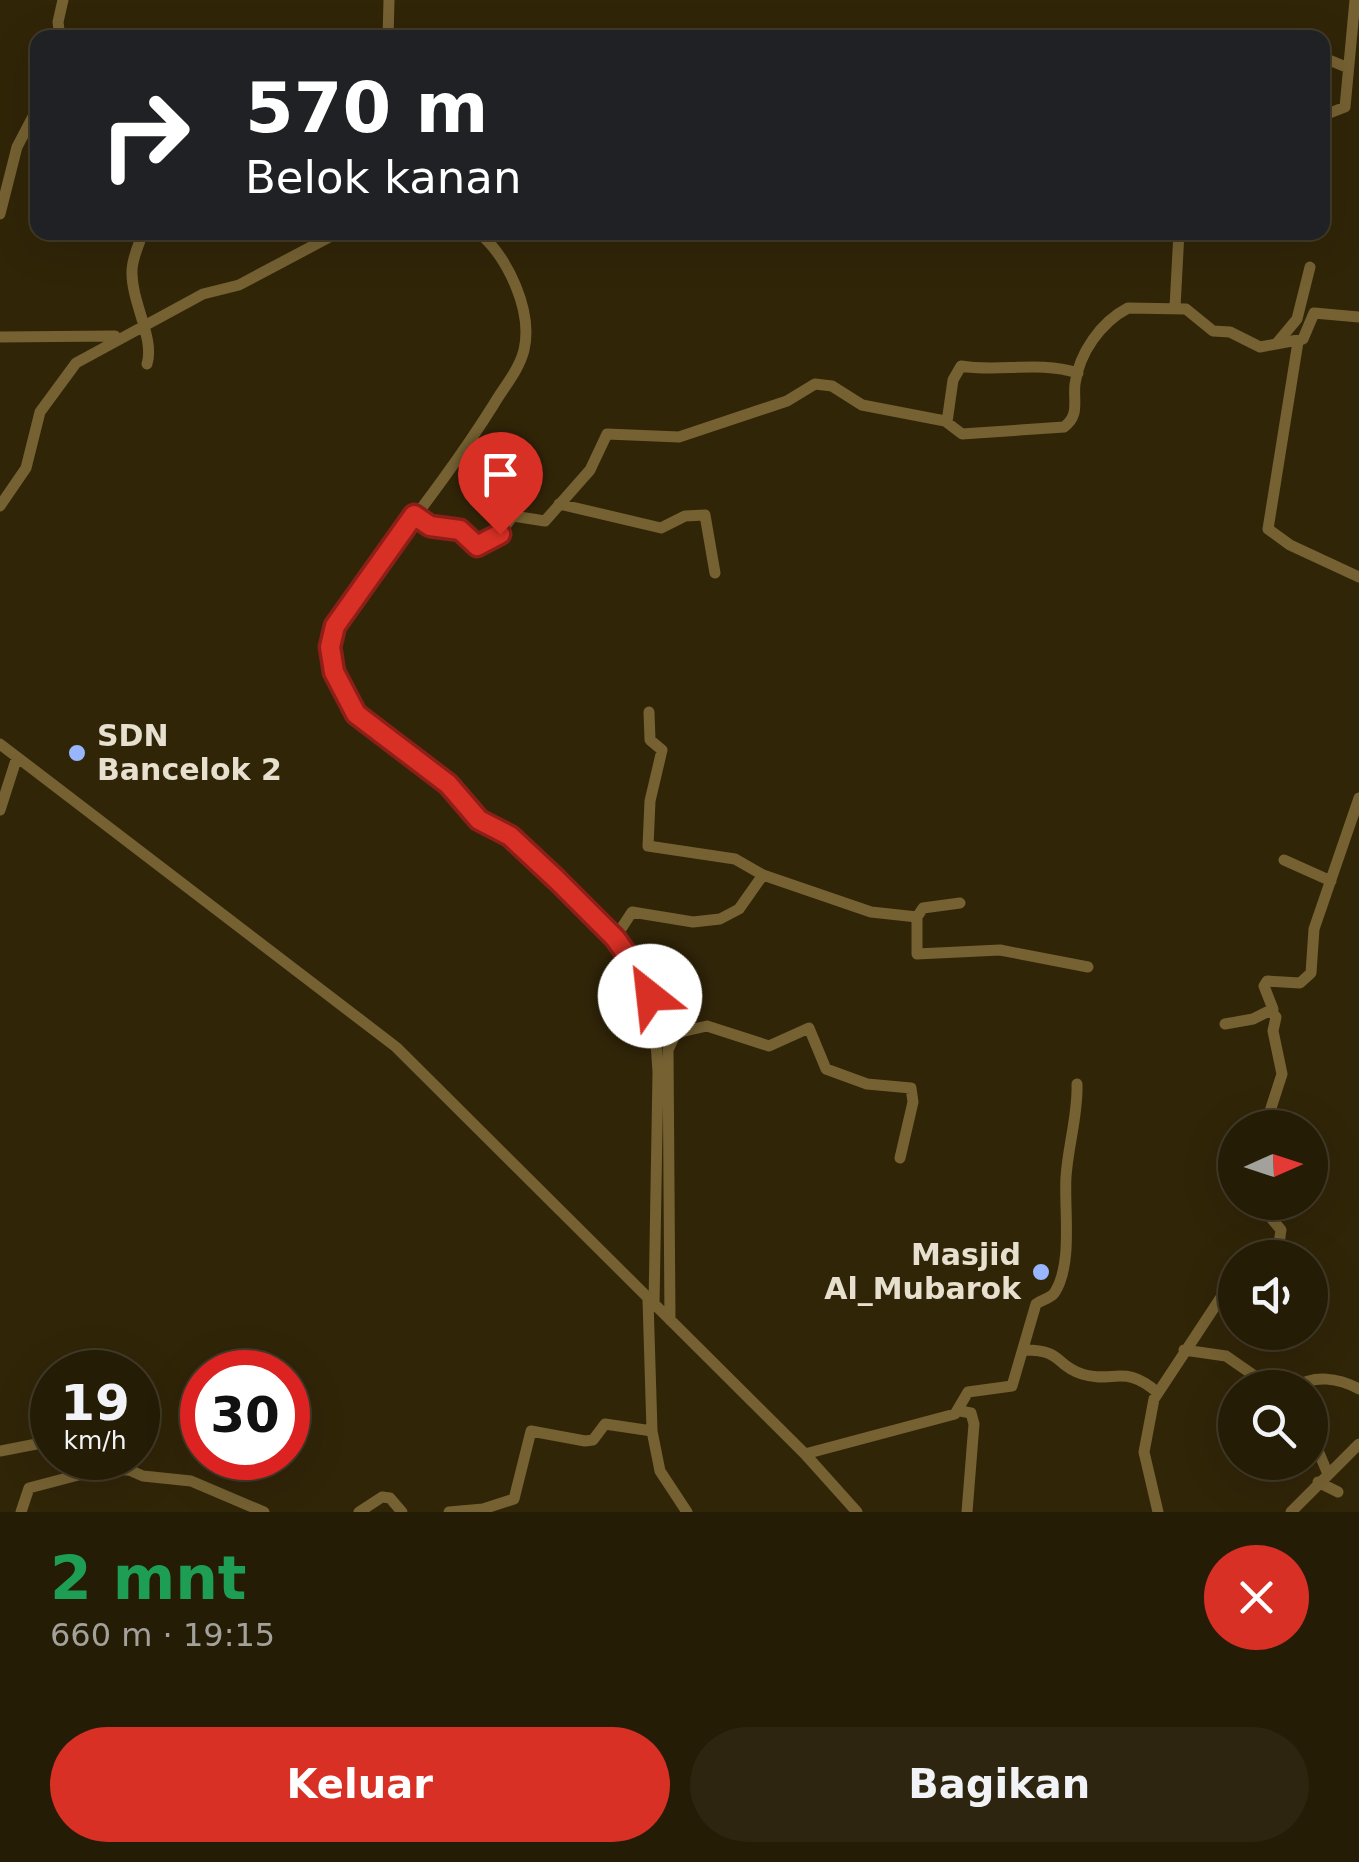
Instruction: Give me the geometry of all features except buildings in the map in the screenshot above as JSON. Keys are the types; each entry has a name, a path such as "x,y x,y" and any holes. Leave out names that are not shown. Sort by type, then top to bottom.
{"street":[{"path":"59,30 63,0"},
{"path":"388,30 389,0"},
{"path":"1330,114 1344,110 1355,0"},
{"path":"0,214 17,147 30,122"},
{"path":"141,240 132,272 147,364"},
{"path":"0,337 145,334 203,294 238,284 323,240"},
{"path":"486,240 499,254 512,279 524,323 523,352 419,518 335,626 331,659 340,692 356,714 448,784 479,820 510,836 619,932 643,977 656,1031 659,1310"},
{"path":"1175,307 1179,240"},
{"path":"1272,346 1297,318 1310,267"},
{"path":"419,518 460,530 473,545 481,546 500,534 513,516 542,522 595,464 607,434 679,437 787,402 808,386 832,386 862,405 947,422 972,435 1064,428 1075,414 1078,373 1092,338 1122,311 1175,307 1188,310 1213,331 1230,332 1256,346 1298,342 1306,336 1314,313 1359,317"},
{"path":"0,506 26,468 40,412 61,378 87,354 119,336"},
{"path":"1298,342 1268,529 1290,545 1359,577"},
{"path":"947,422 953,380 962,366 982,370 1032,365 1078,373"},
{"path":"559,504 661,528 676,519 704,515 714,573"},
{"path":"650,712 650,740 662,750 651,795 648,846 736,859 763,876 871,912 917,916"},
{"path":"0,744 396,1047 805,1454 857,1512"},
{"path":"0,810 17,756"},
{"path":"1271,1011 1273,1004 1264,983 1300,983 1312,973 1314,929 1359,798"},
{"path":"1284,860 1332,881"},
{"path":"619,932 635,912 693,922 720,919 738,910 763,876"},
{"path":"960,904 926,905 917,916 914,950 919,955 1000,950 1088,967"},
{"path":"1225,1024 1271,1011"},
{"path":"1271,1011 1276,1017 1274,1035 1280,1049 1282,1074 1272,1110"},
{"path":"686,1511 656,1462 652,1431 668,1050 676,1033 707,1026 769,1046 809,1028 826,1069 866,1084 911,1088 912,1102 900,1158"},
{"path":"960,1411 968,1392 1012,1386 1036,1304 1055,1292 1067,1240 1066,1172 1077,1116 1076,1084"},
{"path":"1158,1512 1144,1441 1158,1393 1218,1301"},
{"path":"1025,1350 1052,1351 1084,1375 1135,1377 1158,1393"},
{"path":"1184,1350 1226,1356 1246,1370"},
{"path":"1328,1380 1346,1382 1359,1389"},
{"path":"805,1454 900,1432 960,1411 971,1413 974,1424 967,1512"},
{"path":"449,1512 483,1509 514,1499 526,1440 533,1430 585,1442 594,1440 605,1424 652,1431"},
{"path":"1328,1472 1359,1444"},
{"path":"0,1451 30,1445"},
{"path":"160,1476 191,1481 264,1512"},
{"path":"21,1512 28,1488 59,1480"},
{"path":"1291,1512 1320,1480"},
{"path":"1324,1480 1338,1492"},
{"path":"358,1512 382,1497 390,1498 402,1512"}],"place":[{"name":"SDN Bancelok 2","path":"77,753"},
{"name":"Masjid Al_Mubarok","path":"1041,1272"}],"route":[{"path":"500,534 477,546 460,530 436,528 414,515 335,626 330,647 336,680 356,714 448,784 479,820 510,836 615,938 643,977 650,996"}]}
